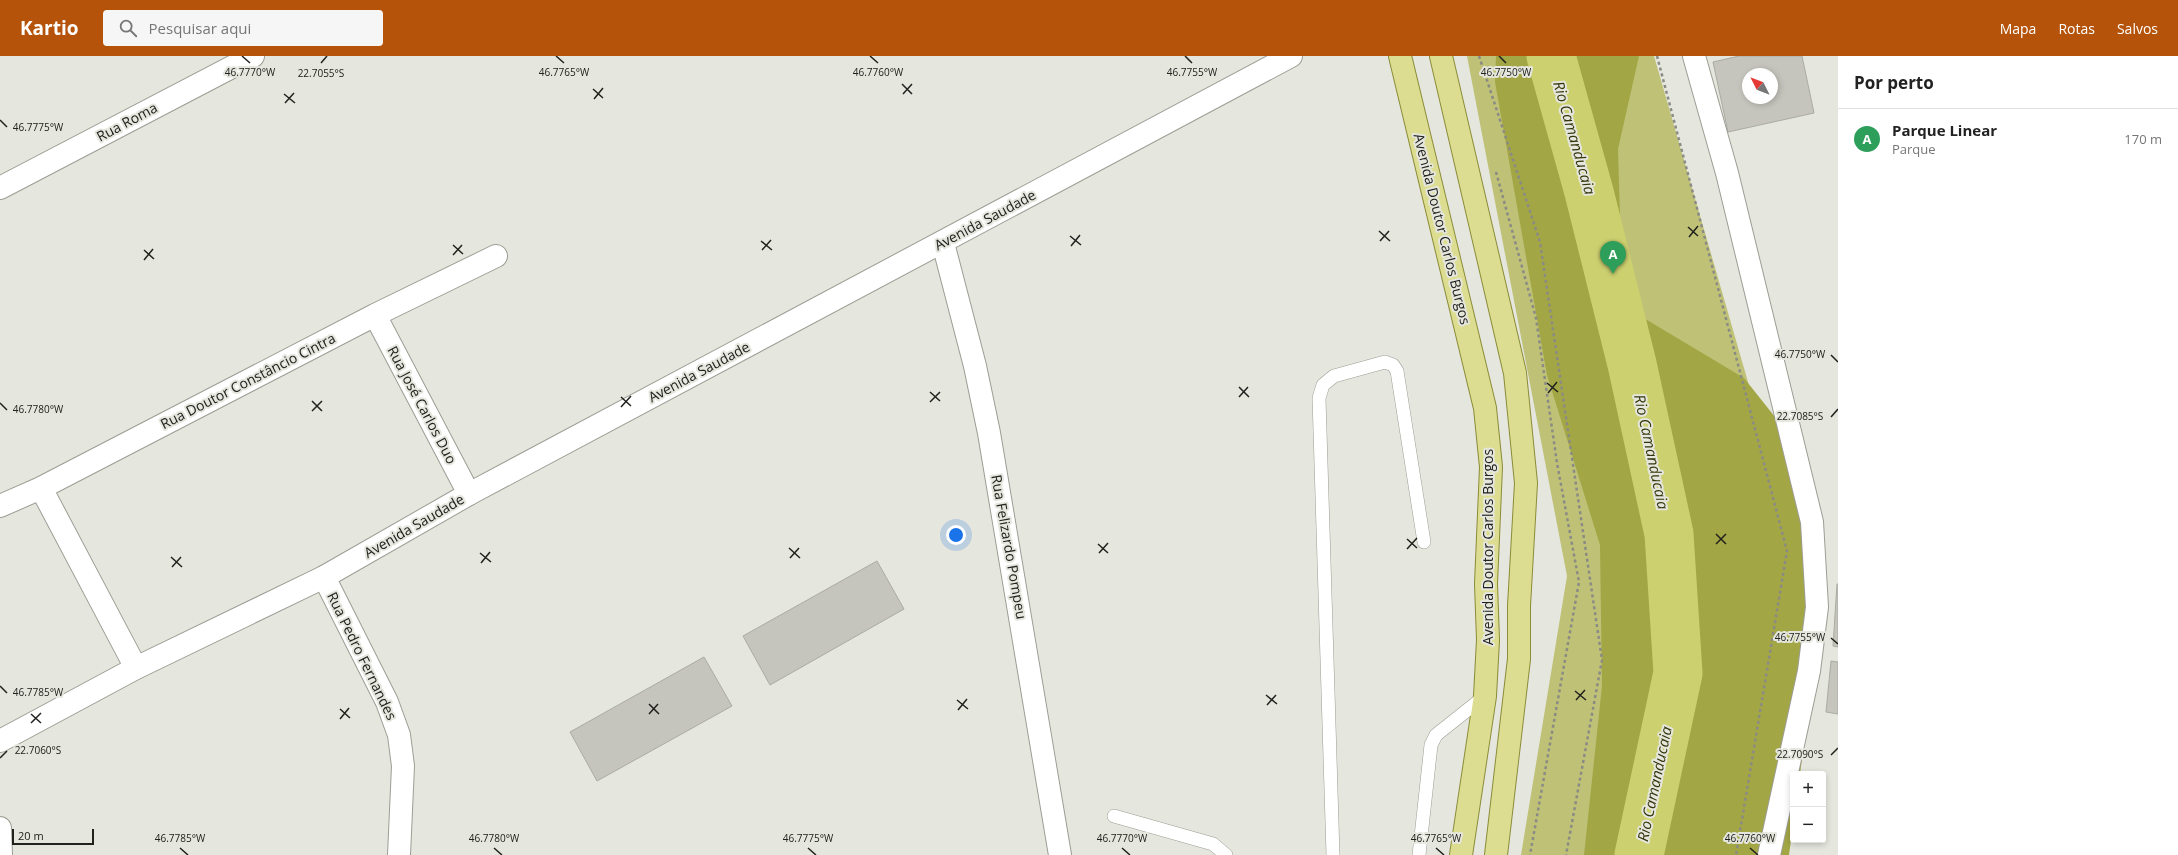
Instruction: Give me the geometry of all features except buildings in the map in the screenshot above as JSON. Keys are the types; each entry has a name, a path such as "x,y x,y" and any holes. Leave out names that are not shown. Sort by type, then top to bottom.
{"main road":[{"name":"Avenida Doutor Carlos Burgos","path":"1400,56 1485,408 1491,467 1486,584 1488,640 1485,696 1461,855"},
{"path":"1442,56 1515,373 1526,483 1518,606 1519,659 1496,855"}],"street":[{"name":"Rua Roma","path":"0,188 253,56"},
{"name":"Avenida Saudade","path":"0,741 136,668 324,578 469,494 943,243 1291,56"},
{"path":"1694,56 1727,173 1812,522 1817,607 1809,672 1769,855"},
{"name":"Rua Felizardo Pompeu","path":"943,243 975,366 989,433 1060,855"},
{"name":"Rua Doutor Constâncio Cintra","path":"0,506 41,488 374,315 496,256"},
{"name":"Rua José Carlos Duo","path":"374,315 469,494"},
{"path":"41,488 136,668"},
{"name":"Rua Pedro Fernandes","path":"324,578 387,702 399,735 403,766 399,855"},
{"path":"0,828 0,855"}],"lane":[{"path":"1333,855 1319,398 1323,385 1334,376 1385,362 1393,365 1397,371 1424,542"},
{"path":"1419,855 1431,745 1436,735 1485,696"},
{"path":"1114,816 1213,844 1226,855"}],"path":[{"path":"1479,56 1540,242 1602,660 1566,855"},
{"path":"1657,56 1787,551 1736,855"}],"green space":[{"path":"1467,56 1654,56 1780,493 1740,855 1521,855 1567,576"}],"shaded area":[{"path":"1496,56 1639,56 1618,149 1622,284 1642,317 1744,378 1783,427 1814,522 1819,629 1800,771 1790,771 1791,843 1789,855 1584,855 1602,686 1600,545 1547,375 1495,82"}],"waterway":[{"name":"Rio Camanducaia","path":"1551,56 1589,192 1632,364 1669,534 1678,673 1639,855"}],"place":[{"name":"Parque Linear","path":"1613,274"}]}
